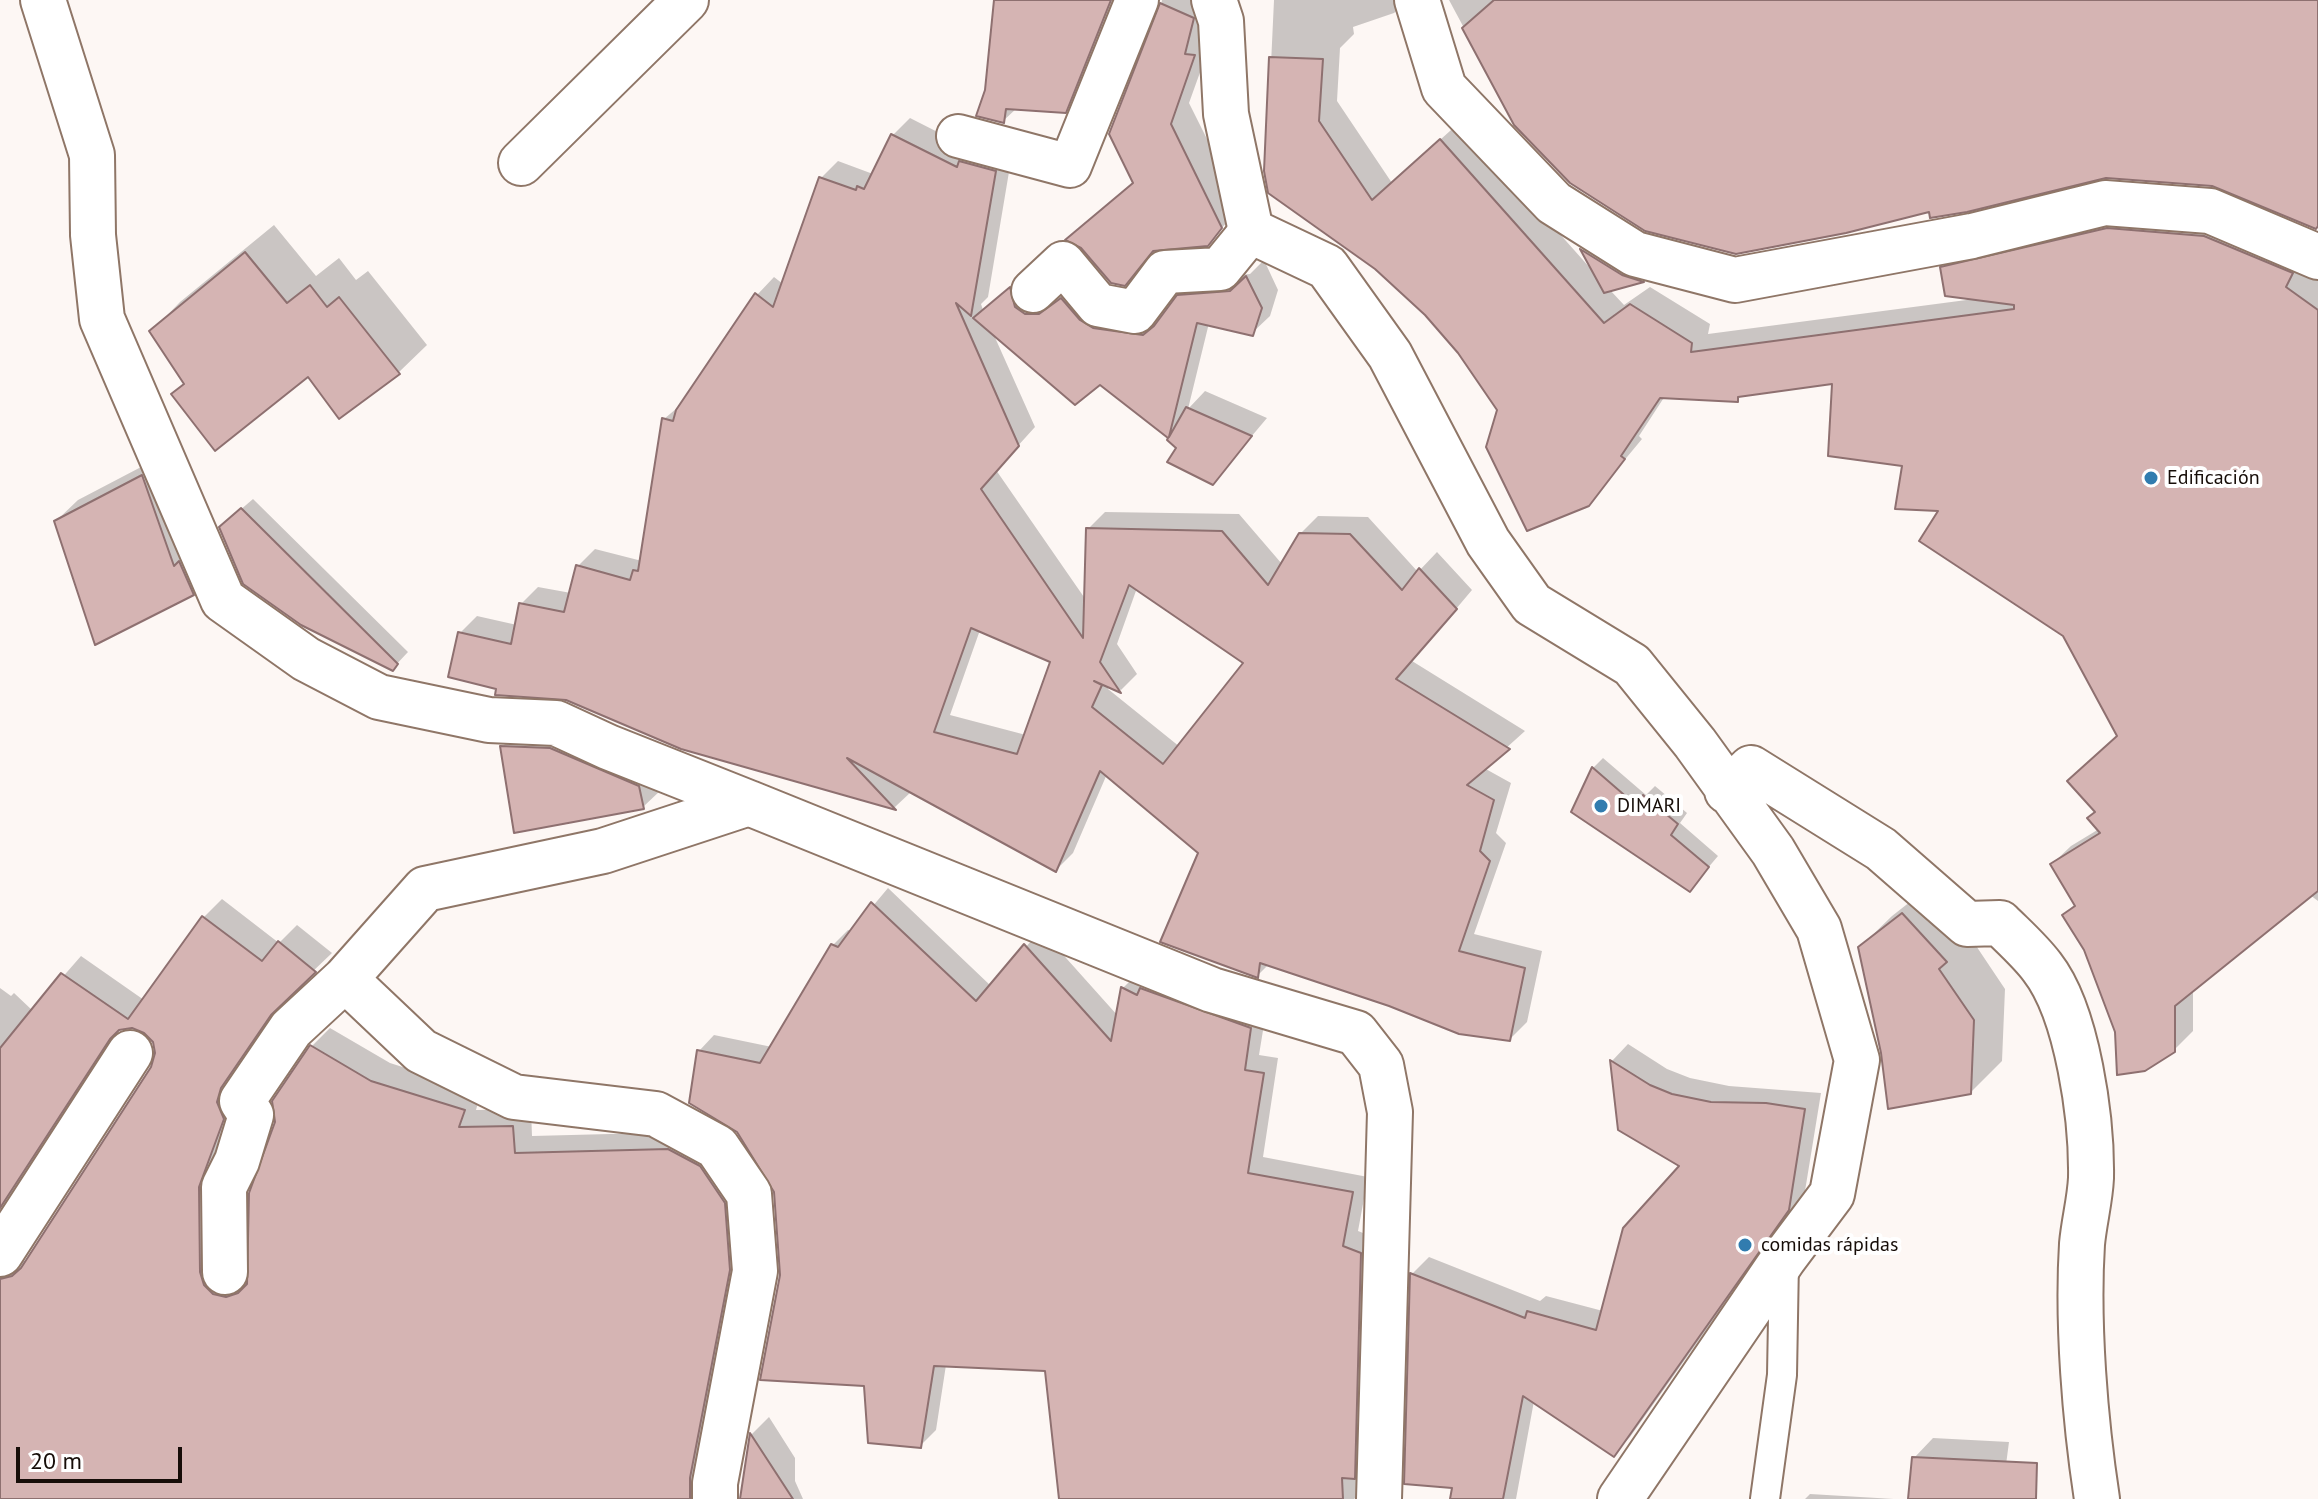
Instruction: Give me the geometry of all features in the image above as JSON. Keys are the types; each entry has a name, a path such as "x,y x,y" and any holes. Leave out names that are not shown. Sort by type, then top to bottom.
{"street":[{"path":"43,0 92,155 93,235 102,319 223,600 306,659 379,697 489,720 556,723 608,747 1212,990 1356,1033 1381,1065 1390,1112 1379,1499"},
{"path":"521,163 686,0"},
{"path":"958,136 1070,166 1137,0"},
{"path":"1214,0 1221,21 1226,114 1251,231"},
{"path":"1417,0 1444,88 1554,203 1635,254 1735,280 1972,236 2105,203 2210,211 2318,257"},
{"path":"1033,291 1063,263 1098,305 1135,312 1165,272 1220,269 1251,231"},
{"path":"1251,231 1327,267 1390,355 1488,542 1532,604 1632,665 1695,743 1773,851 1819,929 1857,1060 1832,1194 1784,1258 1620,1499"},
{"path":"1727,791 1751,768 1881,849 1967,924 2000,923 2044,969 2069,1023 2086,1087 2091,1179 2082,1245 2084,1340 2087,1433 2097,1499"},
{"path":"225,1272 224,1187 237,1161 251,1115 242,1101 291,1029 345,979 425,889 603,851 749,803"},
{"path":"345,979 421,1051 514,1097 656,1114 717,1147 749,1194 755,1271 715,1483 715,1499"},
{"path":"0,1254 130,1053"}],"lane":[{"path":"1765,1499 1782,1375 1784,1258"}],"building":[{"path":"994,0 1111,0 1066,113 1006,109 1004,123 976,116 985,90"},
{"path":"1494,0 2318,0 2318,226 2316,229 2212,186 2106,178 1967,212 1930,218 1929,212 1846,233 1736,254 1645,231 1570,183 1514,125 1462,28"},
{"path":"1160,3 1194,18 1185,54 1195,55 1171,124 1222,228 1208,246 1153,251 1125,286 1111,283 1081,248 1065,240 1133,183 1109,134"},
{"path":"1269,57 1323,59 1319,121 1372,200 1440,139 1604,323 1630,304 1692,343 1691,352 2014,309 2014,305 1945,296 1940,267 2107,228 2204,236 2293,273 2286,287 2318,310 2318,891 2175,1006 2175,1052 2145,1071 2117,1075 2115,1032 2084,950 2062,915 2075,906 2050,864 2100,833 2087,818 2095,812 2067,781 2117,736 2063,636 1919,541 1938,511 1895,509 1902,466 1828,456 1832,384 1738,397 1738,402 1660,398 1621,456 1625,459 1589,506 1527,531 1486,447 1497,410 1458,353 1425,315 1375,269 1268,193 1264,171"},
{"path":"891,134 957,167 959,161 996,171 971,316 956,303 1019,446 981,489 1083,638 1086,528 1222,531 1268,585 1299,533 1350,534 1402,590 1419,568 1457,609 1396,679 1510,749 1467,785 1494,800 1480,851 1490,861 1459,951 1525,968 1510,1041 1459,1034 1389,1006 1260,963 1258,978 1160,942 1198,853 1100,771 1056,872 847,758 896,810 681,749 566,700 495,695 496,689 448,677 458,632 511,644 519,603 564,612 576,565 630,580 633,570 638,571 662,418 673,421 676,410 755,293 773,307 819,177 856,190 857,186 864,189","holes":["1129,585 1243,663 1163,764 1092,707 1102,685 1094,681 1121,693 1100,662","971,628 1050,662 1017,754 934,732"]},
{"path":"1580,249 1622,275 1644,282 1604,293"},
{"path":"245,252 287,303 310,285 327,307 339,297 400,374 339,419 308,377 215,451 171,394 184,384 149,331"},
{"path":"1246,276 1262,308 1253,336 1197,323 1169,437 1186,407 1252,436 1213,485 1167,462 1176,448 1168,438 1100,385 1075,405 973,318 1010,287 1015,307 1025,314 1039,314 1061,298 1080,320 1093,328 1143,335 1154,326 1177,295 1230,291"},
{"path":"142,475 174,566 179,561 194,595 95,645 54,521"},
{"path":"241,508 398,664 393,671 301,625 243,584 219,527"},
{"path":"500,746 550,748 639,786 644,809 514,833"},
{"path":"1592,767 1637,806 1643,795 1678,824 1671,835 1709,867 1690,892 1571,812"},
{"path":"871,902 976,1001 1024,944 1111,1041 1121,987 1137,995 1140,988 1251,1028 1245,1070 1264,1073 1248,1173 1353,1192 1343,1246 1361,1253 1355,1479 1342,1478 1343,1499 1059,1499 1045,1371 934,1366 921,1448 868,1443 864,1386 760,1380 780,1275 774,1192 737,1132 689,1103 697,1050 760,1063 831,944 838,947"},
{"path":"1902,913 1947,962 1939,969 1974,1020 1971,1094 1888,1109 1881,1053 1858,947"},
{"path":"202,916 262,961 278,941 316,972 271,1015 221,1088 217,1102 224,1119 199,1187 200,1272 204,1285 213,1294 226,1297 238,1293 247,1284 249,1193 275,1122 272,1101 310,1045 371,1081 465,1110 459,1127 513,1126 515,1153 668,1149 700,1166 725,1203 730,1270 690,1478 690,1499 0,1499 0,1279 12,1276 21,1268 151,1067 155,1053 153,1042 144,1033 132,1028 119,1030 110,1039 0,1208 0,1048 61,973 128,1019"},
{"path":"1610,1060 1650,1085 1672,1094 1711,1102 1766,1103 1805,1109 1789,1210 1614,1457 1523,1396 1503,1499 1450,1499 1452,1488 1404,1484 1410,1273 1525,1318 1527,1311 1596,1330 1623,1228 1679,1166 1618,1130"},
{"path":"750,1433 793,1499 740,1499"},
{"path":"1912,1457 2037,1463 2036,1499 1908,1499"}],"place":[{"name":"Edificación","path":"2151,478"},
{"name":"DIMARI","path":"1601,806"},
{"name":"comidas rápidas","path":"1745,1245"}]}
